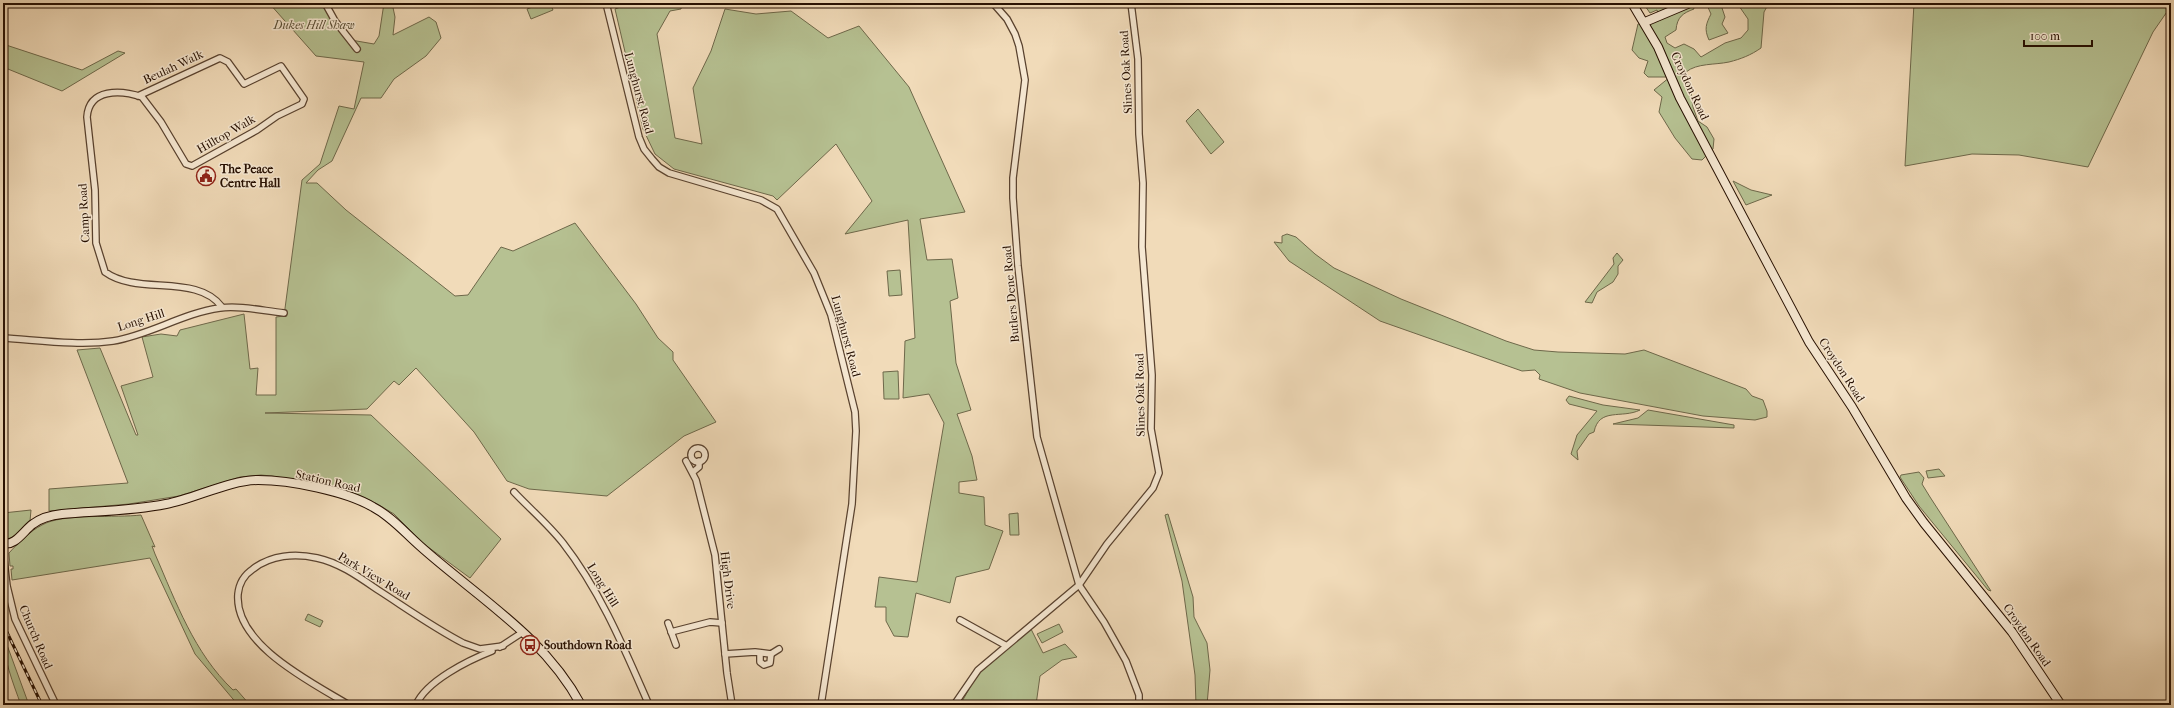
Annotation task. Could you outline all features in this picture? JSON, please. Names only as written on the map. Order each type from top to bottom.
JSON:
[{"type":"main road","name":"Croydon Road","points":[[1632,3],[1645,22],[1658,47],[1680,98],[1809,342],[1852,406],[1906,498],[1924,523],[2012,632],[2061,705]]},
{"type":"main road","points":[[1645,22],[1690,3]]},
{"type":"main road","name":"Station Road","points":[[3,547],[12,543],[32,525],[50,516],[165,505],[242,482],[264,480],[318,488],[358,499],[375,508],[405,530],[419,546],[488,601],[552,660],[581,705]]},
{"type":"street","points":[[325,3],[335,21],[357,49]]},
{"type":"street","name":"Lunghurst Road","points":[[606,3],[628,98],[644,149],[659,167],[669,173],[761,200],[777,209],[814,273],[831,315],[855,412],[856,431],[852,504],[821,705]]},
{"type":"street","name":"Butlers Dene Road","points":[[993,3],[1007,19],[1015,34],[1026,80],[1013,178],[1013,198],[1034,415],[1042,458],[1079,585],[1106,625],[1126,660],[1139,695],[1139,705]]},
{"type":"street","name":"Slines Oak Road","points":[[954,705],[978,670],[1079,585],[1107,544],[1153,488],[1158,474],[1151,429],[1152,375],[1142,247],[1144,183],[1139,134],[1138,59],[1131,3]]},
{"type":"street","name":"Beulah Walk","points":[[138,96],[195,68],[220,58],[228,62],[244,84],[281,66],[303,97]]},
{"type":"street","name":"Camp Road","points":[[138,96],[117,93],[108,94],[94,99],[87,110],[95,190],[96,243],[102,265],[107,274],[123,280],[202,292],[213,297],[222,307]]},
{"type":"street","name":"Hilltop Walk","points":[[138,96],[145,99],[162,122],[186,164],[192,166],[258,130],[277,116],[302,104],[303,97]]},
{"type":"street","name":"Long Hill","points":[[3,338],[70,342],[113,341],[145,332],[184,317],[222,307],[284,313]]},
{"type":"street","name":"High Drive","points":[[686,461],[693,472],[715,555],[725,654],[732,705]]},
{"type":"street","points":[[693,472],[699,467],[699,461]]},
{"type":"street","name":"Long Hill","points":[[514,492],[563,542],[592,585],[612,620],[649,705]]},
{"type":"street","name":"Church Road","points":[[3,547],[7,586],[15,619],[56,705]]},
{"type":"street","name":"Park View Road","points":[[350,705],[288,667],[250,632],[242,617],[238,598],[241,582],[254,568],[266,561],[290,555],[328,561],[349,571],[463,643],[480,649],[503,646]]},
{"type":"street","points":[[960,620],[1005,646]]},
{"type":"street","points":[[671,632],[710,622],[722,623]]},
{"type":"street","points":[[668,623],[676,645]]},
{"type":"street","points":[[416,705],[429,687],[469,662],[503,646],[523,632]]},
{"type":"street","points":[[725,654],[771,654],[779,649]]},
{"type":"street","points":[[760,653],[760,662],[764,665],[770,663],[771,654]]},
{"type":"green space","name":"Dukes Hill Shaw","points":[[269,3],[322,3],[345,39],[374,44],[379,36],[384,3],[392,3],[395,17],[393,35],[429,17],[436,22],[441,38],[426,56],[394,79],[381,98],[361,98],[332,161],[318,170],[306,183],[317,183],[346,210],[455,296],[468,295],[501,247],[513,251],[575,223],[636,304],[658,338],[673,352],[673,360],[716,422],[684,436],[607,496],[529,489],[507,481],[474,432],[416,368],[399,385],[394,381],[367,409],[265,413],[371,415],[501,539],[470,578],[424,544],[394,514],[379,505],[359,495],[318,484],[272,476],[261,475],[240,477],[179,496],[129,504],[49,511],[49,489],[128,483],[77,350],[100,348],[136,435],[138,435],[121,386],[153,377],[142,337],[161,334],[177,336],[180,330],[244,314],[250,369],[258,368],[256,395],[276,395],[276,317],[284,316],[302,180],[320,164],[339,106],[354,109],[364,62],[316,56]]},
{"type":"green space","points":[[543,3],[550,3],[553,10],[531,19],[527,9]]},
{"type":"green space","points":[[631,3],[682,3],[681,9],[670,11],[657,34],[675,138],[702,144],[693,88],[711,51],[725,9],[756,14],[791,11],[828,38],[859,26],[909,87],[965,212],[920,219],[927,260],[952,259],[958,298],[950,301],[956,363],[971,410],[957,414],[972,456],[977,480],[959,482],[959,493],[984,497],[985,525],[1003,531],[989,569],[956,577],[950,603],[916,593],[908,637],[894,636],[886,621],[886,607],[875,607],[879,577],[917,582],[944,423],[929,394],[903,398],[905,341],[915,338],[908,220],[845,234],[872,201],[836,144],[777,200],[773,196],[674,169],[655,154],[643,129],[615,9]]},
{"type":"green space","points":[[1643,3],[1692,3],[1694,9],[1681,16],[1676,30],[1665,37],[1667,43],[1675,48],[1684,44],[1694,49],[1701,57],[1725,43],[1741,38],[1748,30],[1748,19],[1739,6],[1727,4],[1722,8],[1725,17],[1722,24],[1728,33],[1709,40],[1706,33],[1706,27],[1711,14],[1706,3],[1769,3],[1764,12],[1761,48],[1738,60],[1695,67],[1686,72],[1686,80],[1691,92],[1693,107],[1698,121],[1707,127],[1714,139],[1713,149],[1702,160],[1692,159],[1675,138],[1659,112],[1662,97],[1654,90],[1670,77],[1648,77],[1644,73],[1648,61],[1639,58],[1632,50],[1638,24],[1649,22],[1658,14],[1657,10],[1650,13]]},
{"type":"green space","points":[[1914,3],[2171,3],[2171,6],[2153,32],[2088,167],[2019,155],[1972,154],[1905,166]]},
{"type":"green space","points":[[3,44],[82,70],[118,51],[125,53],[62,91],[3,67]]},
{"type":"green space","points":[[1198,109],[1224,142],[1211,154],[1186,121]]},
{"type":"green space","points":[[1733,181],[1751,190],[1772,195],[1746,205]]},
{"type":"green space","points":[[1287,234],[1296,237],[1334,268],[1401,299],[1506,341],[1534,350],[1558,352],[1625,354],[1644,350],[1746,389],[1752,396],[1763,400],[1767,411],[1767,417],[1755,420],[1703,416],[1580,393],[1539,379],[1540,375],[1535,370],[1522,371],[1380,321],[1289,261],[1274,242],[1282,243],[1282,236]]},
{"type":"green space","points":[[1617,253],[1623,260],[1618,266],[1618,274],[1613,282],[1597,292],[1592,303],[1585,302],[1614,264],[1613,258]]},
{"type":"green space","points":[[900,270],[902,295],[889,296],[887,271]]},
{"type":"green space","points":[[898,371],[899,399],[884,399],[883,372]]},
{"type":"green space","points":[[1569,396],[1603,405],[1640,410],[1633,413],[1606,416],[1601,419],[1594,432],[1589,434],[1577,451],[1578,460],[1571,454],[1577,435],[1597,411],[1569,404],[1566,400]]},
{"type":"green space","points":[[1648,410],[1734,425],[1734,428],[1613,424],[1638,418]]},
{"type":"green space","points":[[1939,469],[1945,476],[1928,478],[1926,471]]},
{"type":"green space","points":[[1919,472],[1924,478],[1922,484],[1991,591],[1988,590],[1919,506],[1900,477],[1901,475]]},
{"type":"green space","points":[[31,510],[30,521],[15,536],[9,539],[4,536],[3,513]]},
{"type":"green space","points":[[1018,513],[1019,535],[1010,535],[1009,514]]},
{"type":"green space","points":[[1168,514],[1193,597],[1194,617],[1207,643],[1210,670],[1207,705],[1196,705],[1195,675],[1182,581],[1165,515]]},
{"type":"green space","points":[[141,515],[155,547],[152,546],[155,554],[187,626],[207,660],[219,676],[233,690],[236,689],[250,705],[238,705],[195,654],[150,558],[12,580],[11,569],[13,569],[13,566],[10,566],[9,553],[20,541],[42,525],[51,521],[76,517]]},
{"type":"green space","points":[[308,614],[323,621],[320,627],[305,620]]},
{"type":"green space","points":[[1059,624],[1063,632],[1042,643],[1037,634]]},
{"type":"green space","points":[[1031,629],[1043,653],[1065,644],[1077,657],[1062,660],[1040,676],[1036,705],[960,705],[977,675]]},
{"type":"green space","points":[[3,634],[29,705],[21,705],[18,697],[7,661],[3,643]]},
{"type":"railway","points":[[3,624],[42,705]]},
{"type":"place","name":"The Peace Centre Hall","points":[[206,176]]},
{"type":"place","name":"Southdown Road","points":[[530,645]]}]
